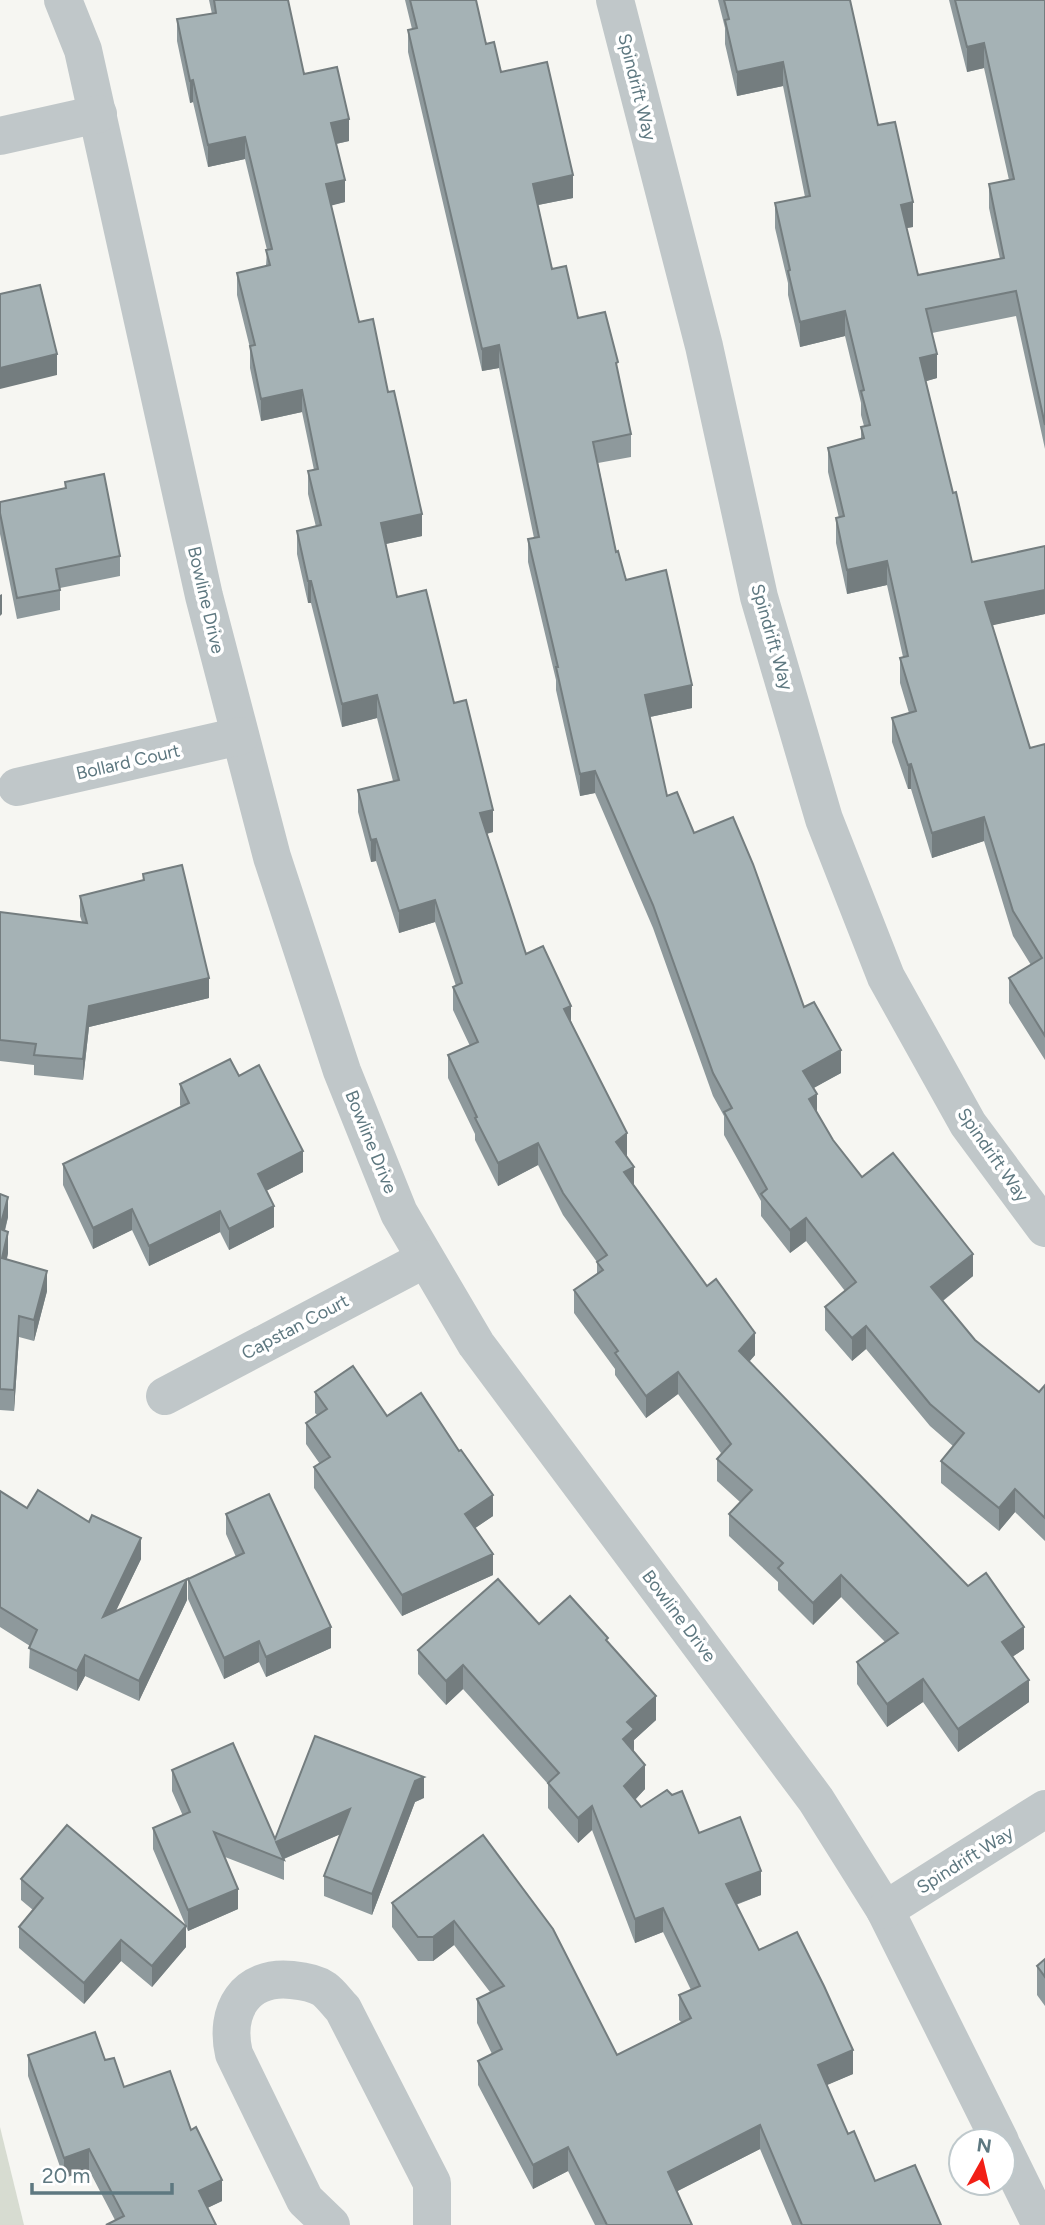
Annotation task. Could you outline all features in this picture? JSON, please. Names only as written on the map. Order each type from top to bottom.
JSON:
[{"type":"street","name":"Bowline Drive","points":[[64,0],[83,50],[204,596],[272,857],[342,1071],[399,1213],[476,1345],[816,1800],[885,1910],[993,2127]]},
{"type":"street","name":"Spindrift Way","points":[[615,0],[704,346],[759,597],[824,819],[886,977],[968,1124],[1045,1228]]},
{"type":"street","points":[[0,136],[97,114]]},
{"type":"street","name":"Bollard Court","points":[[16,787],[240,736]]},
{"type":"street","name":"Capstan Court","points":[[165,1396],[425,1259]]},
{"type":"street","name":"Spindrift Way","points":[[885,1910],[1045,1809]]},
{"type":"street","points":[[331,2225],[305,2200],[234,2054],[230,2038],[232,2016],[242,1997],[260,1983],[282,1979],[305,1981],[323,1988],[343,2009],[432,2183],[432,2225]]},
{"type":"street","points":[[1017,2176],[1041,2225]]},
{"type":"shaded area","points":[[0,2127],[24,2225],[0,2225]]},
{"type":"building","points":[[214,0],[288,0],[304,74],[337,67],[349,119],[331,123],[345,180],[326,184],[359,322],[373,319],[388,392],[394,391],[422,514],[381,523],[397,597],[426,590],[454,703],[466,700],[493,810],[480,813],[526,954],[543,946],[571,1006],[564,1009],[627,1133],[616,1142],[634,1167],[624,1172],[707,1286],[716,1279],[755,1333],[739,1351],[968,1586],[986,1573],[1024,1627],[1002,1642],[1029,1680],[958,1729],[923,1679],[887,1704],[857,1662],[898,1633],[841,1575],[813,1603],[778,1568],[783,1563],[729,1514],[752,1490],[717,1459],[731,1444],[678,1372],[646,1396],[615,1353],[618,1351],[574,1290],[603,1270],[597,1262],[607,1255],[563,1193],[538,1143],[498,1163],[475,1118],[477,1117],[448,1055],[478,1042],[453,987],[462,983],[435,900],[399,911],[376,839],[371,840],[358,790],[399,780],[377,695],[342,704],[311,581],[308,581],[297,531],[321,525],[308,471],[318,469],[302,390],[261,399],[250,346],[255,345],[237,273],[270,265],[266,250],[272,249],[245,137],[208,145],[193,80],[190,81],[177,19],[216,13]]},
{"type":"building","points":[[410,0],[476,0],[486,44],[494,42],[501,72],[547,62],[573,175],[533,184],[552,269],[566,266],[578,318],[605,312],[618,362],[616,363],[631,434],[593,442],[616,552],[618,551],[626,580],[666,570],[692,685],[645,695],[667,796],[677,792],[694,833],[733,817],[753,864],[804,1007],[814,1002],[841,1050],[803,1071],[817,1094],[809,1099],[833,1140],[862,1177],[893,1153],[973,1254],[931,1287],[975,1340],[1039,1392],[1045,1385],[1045,1518],[1015,1489],[999,1508],[941,1461],[964,1433],[930,1404],[866,1326],[852,1338],[825,1307],[856,1282],[806,1218],[790,1230],[761,1194],[767,1189],[724,1112],[732,1108],[713,1073],[653,905],[595,771],[580,774],[528,539],[539,537],[499,345],[482,349],[408,30],[417,28]]},
{"type":"building","points":[[724,0],[850,0],[878,125],[895,122],[913,202],[901,205],[918,275],[1004,258],[989,184],[1014,179],[984,43],[967,47],[955,0],[1045,0],[1045,425],[1016,291],[926,309],[937,354],[920,358],[972,562],[1045,546],[1045,590],[985,602],[1030,748],[1045,744],[1045,1036],[1009,978],[1042,958],[1013,911],[984,817],[932,833],[911,764],[908,765],[892,718],[916,711],[900,658],[908,656],[887,561],[847,570],[836,518],[844,516],[828,448],[864,438],[861,427],[870,425],[861,391],[864,390],[845,311],[800,322],[775,203],[810,196],[783,62],[737,72],[725,20],[729,19]]},
{"type":"building","points":[[40,285],[57,354],[0,368],[0,294]]},
{"type":"building","points":[[104,474],[120,556],[56,569],[60,590],[17,598],[0,502],[66,488],[65,482]]},
{"type":"building","points":[[182,865],[209,978],[89,1006],[83,1059],[34,1055],[36,1044],[0,1040],[0,912],[87,923],[80,896],[144,880],[143,874]]},
{"type":"building","points":[[230,1059],[239,1076],[259,1065],[303,1151],[258,1174],[274,1206],[229,1229],[220,1211],[149,1246],[132,1209],[93,1228],[63,1164],[189,1103],[180,1084]]},
{"type":"building","points":[[0,1194],[8,1197],[0,1227]]},
{"type":"building","points":[[0,1229],[8,1232],[2,1258],[47,1271],[34,1320],[19,1316],[14,1390],[0,1389]]},
{"type":"building","points":[[353,1366],[387,1416],[421,1393],[459,1451],[461,1450],[493,1495],[465,1514],[493,1554],[402,1595],[314,1467],[330,1457],[306,1423],[327,1409],[315,1392]]},
{"type":"building","points":[[38,1490],[89,1522],[92,1515],[141,1538],[103,1617],[187,1579],[139,1681],[85,1655],[77,1671],[29,1648],[37,1630],[0,1607],[0,1491],[27,1508]]},
{"type":"building","points":[[269,1494],[331,1627],[266,1657],[259,1641],[224,1658],[188,1579],[244,1553],[226,1514]]},
{"type":"building","points":[[498,1579],[539,1624],[570,1596],[656,1696],[627,1722],[634,1729],[623,1739],[645,1765],[624,1786],[641,1807],[667,1790],[672,1795],[682,1791],[699,1833],[740,1817],[761,1871],[726,1884],[759,1950],[797,1932],[824,1986],[853,2050],[818,2065],[848,2134],[854,2131],[875,2181],[915,2165],[941,2225],[802,2225],[760,2125],[668,2172],[692,2225],[607,2225],[568,2147],[533,2165],[478,2061],[502,2049],[477,1999],[504,1986],[454,1921],[433,1937],[418,1937],[392,1903],[483,1835],[553,1929],[617,2055],[691,2018],[679,1995],[700,1986],[663,1908],[635,1919],[592,1806],[578,1818],[548,1783],[559,1773],[463,1665],[446,1681],[418,1650]]},
{"type":"building","points":[[315,1736],[424,1777],[415,1781],[372,1894],[324,1876],[350,1809],[276,1842],[284,1860],[214,1832],[238,1889],[188,1910],[153,1828],[190,1812],[172,1770],[233,1743],[275,1839]]},
{"type":"building","points":[[67,1825],[186,1926],[152,1966],[121,1940],[84,1983],[19,1927],[43,1898],[21,1879]]},
{"type":"building","points":[[1045,1959],[1045,1977],[1037,1966]]},
{"type":"building","points":[[95,2032],[105,2060],[114,2058],[124,2087],[170,2071],[191,2130],[196,2127],[222,2180],[199,2191],[216,2225],[106,2225],[124,2216],[89,2149],[64,2158],[28,2055]]}]
